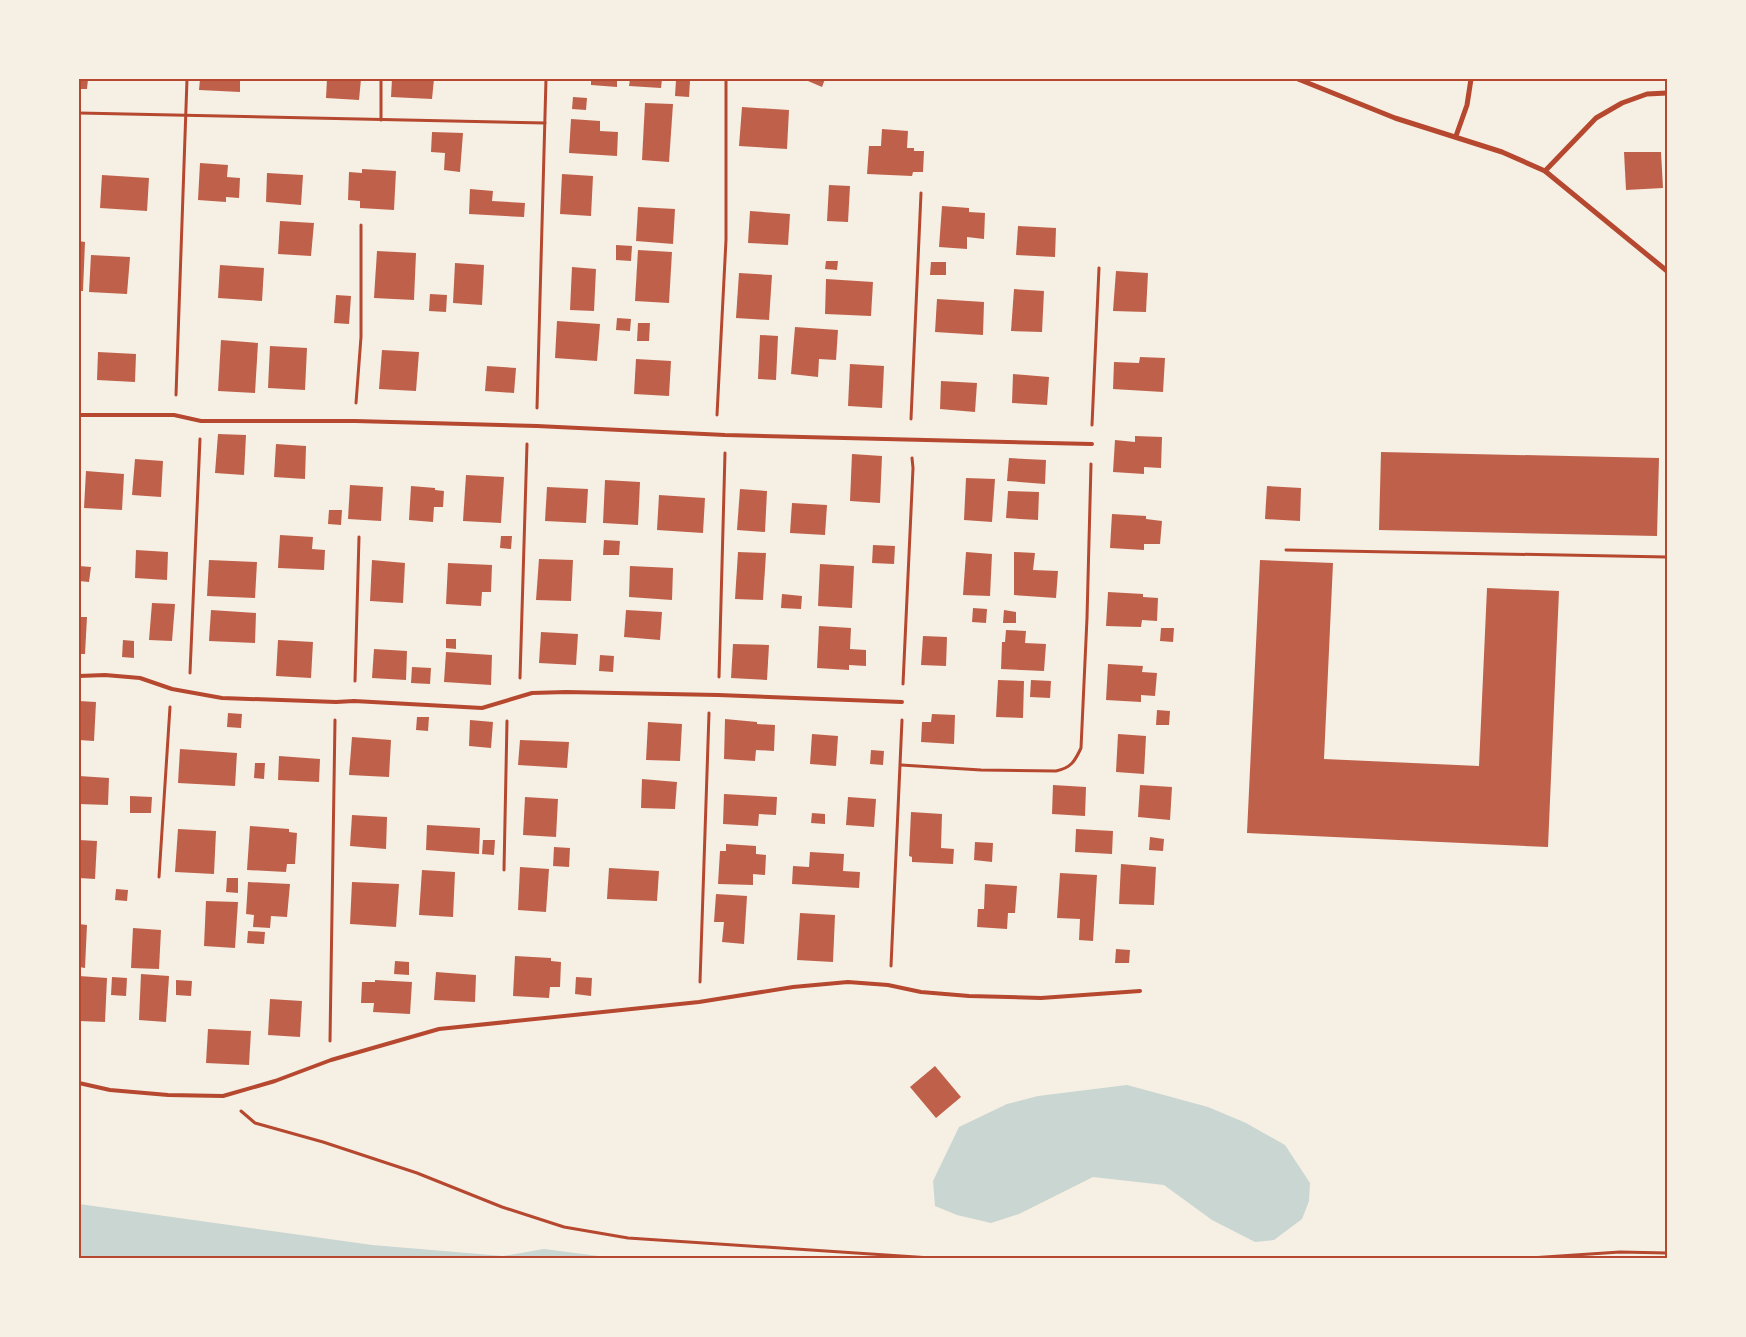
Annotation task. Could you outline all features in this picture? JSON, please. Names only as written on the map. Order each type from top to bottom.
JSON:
[{"type":"street","points":[[1298,79],[1311,81],[1395,118],[1502,152],[1545,171],[1667,271]]},
{"type":"street","points":[[1456,136],[1467,104],[1471,79]]},
{"type":"street","points":[[1545,171],[1596,118],[1622,103],[1647,94],[1667,93]]},
{"type":"lane","points":[[79,415],[174,415],[201,421],[355,421],[537,426],[725,435],[1092,444]]},
{"type":"lane","points":[[79,676],[105,675],[140,678],[172,689],[222,698],[354,701],[482,708],[532,693],[718,695],[902,702]]},
{"type":"lane","points":[[79,1083],[168,1095],[222,1096],[268,1084],[331,1060],[439,1029],[699,1002],[793,987],[848,982],[888,985],[921,992],[1041,998],[1140,991]]},
{"type":"path","points":[[174,415],[185,173],[187,79]]},
{"type":"path","points":[[380,120],[381,79]]},
{"type":"path","points":[[537,426],[546,79]]},
{"type":"path","points":[[716,434],[726,240],[726,79]]},
{"type":"path","points":[[79,113],[185,114],[544,124]]},
{"type":"path","points":[[888,985],[891,968],[913,468],[910,440],[921,193]]},
{"type":"path","points":[[355,421],[361,337],[361,225]]},
{"type":"path","points":[[900,765],[981,770],[1056,771],[1066,768],[1075,761],[1081,748],[1099,268]]},
{"type":"path","points":[[187,691],[191,668],[201,421]]},
{"type":"path","points":[[517,697],[521,664],[528,426]]},
{"type":"path","points":[[718,695],[725,435]]},
{"type":"path","points":[[354,701],[359,537]]},
{"type":"path","points":[[1286,550],[1667,557]]},
{"type":"path","points":[[159,877],[172,689]]},
{"type":"path","points":[[699,1002],[710,695]]},
{"type":"path","points":[[504,870],[508,727],[505,700]]},
{"type":"path","points":[[331,1060],[336,702]]},
{"type":"path","points":[[222,1096],[255,1123],[323,1142],[389,1164],[502,1207],[564,1227],[628,1238],[931,1258]]},
{"type":"path","points":[[1530,1258],[1620,1252],[1667,1253]]},
{"type":"shaded area","points":[[1127,1085],[1208,1107],[1246,1123],[1285,1145],[1310,1183],[1309,1201],[1302,1219],[1274,1240],[1255,1242],[1212,1220],[1164,1185],[1093,1177],[1019,1214],[991,1223],[957,1215],[935,1206],[933,1181],[959,1127],[1007,1104],[1038,1096]]},
{"type":"shaded area","points":[[79,1204],[372,1245],[503,1256],[544,1249],[614,1258],[79,1258]]},
{"type":"building","points":[[79,79],[88,79],[87,89],[79,89]]},
{"type":"building","points":[[200,79],[240,79],[240,92],[199,90]]},
{"type":"building","points":[[327,79],[361,79],[359,100],[326,98]]},
{"type":"building","points":[[392,79],[434,79],[432,99],[391,97]]},
{"type":"building","points":[[591,79],[617,79],[617,87],[591,85]]},
{"type":"building","points":[[630,79],[662,79],[661,88],[629,86]]},
{"type":"building","points":[[809,79],[825,79],[822,87],[808,81]]},
{"type":"building","points":[[676,80],[690,81],[689,97],[675,96]]},
{"type":"building","points":[[573,97],[587,98],[586,110],[572,109]]},
{"type":"building","points":[[645,103],[673,104],[669,162],[642,160]]},
{"type":"building","points":[[742,107],[789,110],[787,149],[739,146]]},
{"type":"building","points":[[571,119],[600,121],[600,131],[618,132],[617,156],[569,153]]},
{"type":"building","points":[[882,129],[908,131],[907,148],[914,148],[914,151],[924,151],[923,172],[913,172],[912,176],[867,174],[869,146],[881,146]]},
{"type":"building","points":[[432,132],[463,133],[460,172],[444,170],[445,153],[431,152]]},
{"type":"building","points":[[1624,152],[1661,152],[1663,188],[1626,190]]},
{"type":"building","points":[[200,163],[228,165],[227,177],[240,178],[239,198],[226,197],[226,202],[198,200]]},
{"type":"building","points":[[362,169],[396,171],[394,210],[360,208],[360,201],[348,200],[349,172],[362,173]]},
{"type":"building","points":[[267,173],[303,175],[301,205],[266,202]]},
{"type":"building","points":[[562,174],[593,176],[591,216],[560,214]]},
{"type":"building","points":[[102,175],[149,178],[147,211],[100,208]]},
{"type":"building","points":[[829,185],[850,186],[848,222],[827,221]]},
{"type":"building","points":[[470,189],[493,191],[492,201],[525,203],[524,217],[469,214]]},
{"type":"building","points":[[942,206],[969,208],[969,212],[985,213],[984,239],[967,237],[967,249],[939,247]]},
{"type":"building","points":[[638,207],[675,209],[673,244],[636,241]]},
{"type":"building","points":[[750,211],[790,214],[788,245],[748,243]]},
{"type":"building","points":[[280,221],[314,223],[311,256],[278,254]]},
{"type":"building","points":[[1018,226],[1056,228],[1055,257],[1016,255]]},
{"type":"building","points":[[79,241],[85,242],[83,291],[79,291]]},
{"type":"building","points":[[616,245],[632,246],[631,261],[616,260]]},
{"type":"building","points":[[638,250],[672,252],[669,303],[635,301]]},
{"type":"building","points":[[377,251],[416,253],[414,300],[374,298]]},
{"type":"building","points":[[91,255],[130,257],[127,294],[89,292]]},
{"type":"building","points":[[826,261],[838,261],[837,270],[825,269]]},
{"type":"building","points":[[931,262],[946,262],[946,275],[930,275]]},
{"type":"building","points":[[455,263],[484,265],[482,305],[453,303]]},
{"type":"building","points":[[220,265],[264,268],[262,301],[218,298]]},
{"type":"building","points":[[572,267],[596,269],[594,311],[570,310]]},
{"type":"building","points":[[1116,271],[1148,273],[1146,312],[1113,311]]},
{"type":"building","points":[[739,273],[772,275],[769,320],[736,318]]},
{"type":"building","points":[[826,279],[873,282],[871,316],[825,314]]},
{"type":"building","points":[[1014,289],[1044,291],[1042,332],[1011,331]]},
{"type":"building","points":[[430,294],[447,295],[446,312],[429,311]]},
{"type":"building","points":[[336,295],[351,296],[349,324],[334,323]]},
{"type":"building","points":[[937,299],[984,302],[983,335],[935,332]]},
{"type":"building","points":[[617,318],[631,319],[630,331],[616,330]]},
{"type":"building","points":[[557,321],[600,324],[597,361],[555,358]]},
{"type":"building","points":[[638,323],[650,323],[649,341],[637,341]]},
{"type":"building","points":[[795,327],[838,330],[836,360],[819,359],[818,377],[791,374]]},
{"type":"building","points":[[760,335],[778,336],[776,380],[758,379]]},
{"type":"building","points":[[221,340],[258,343],[255,393],[218,391]]},
{"type":"building","points":[[270,346],[307,348],[305,390],[268,388]]},
{"type":"building","points":[[382,350],[419,352],[416,391],[379,389]]},
{"type":"building","points":[[98,352],[136,354],[135,382],[97,380]]},
{"type":"building","points":[[1140,357],[1165,358],[1163,392],[1113,389],[1114,362],[1139,363]]},
{"type":"building","points":[[636,359],[671,361],[669,396],[634,394]]},
{"type":"building","points":[[850,364],[884,366],[882,408],[848,406]]},
{"type":"building","points":[[487,366],[516,368],[514,393],[485,391]]},
{"type":"building","points":[[1013,374],[1049,377],[1047,405],[1012,403]]},
{"type":"building","points":[[941,381],[977,383],[975,412],[940,409]]},
{"type":"building","points":[[218,434],[246,435],[244,475],[215,473]]},
{"type":"building","points":[[1135,436],[1162,437],[1161,468],[1144,467],[1144,474],[1113,472],[1115,440],[1135,442]]},
{"type":"building","points":[[276,444],[306,446],[305,479],[274,477]]},
{"type":"building","points":[[1381,452],[1659,458],[1657,536],[1379,530]]},
{"type":"building","points":[[852,454],[882,456],[880,503],[850,501]]},
{"type":"building","points":[[1009,458],[1046,460],[1045,484],[1007,481]]},
{"type":"building","points":[[135,459],[163,461],[161,497],[132,495]]},
{"type":"building","points":[[86,471],[124,474],[122,510],[84,508]]},
{"type":"building","points":[[466,475],[504,477],[501,523],[463,521]]},
{"type":"building","points":[[966,478],[995,479],[992,522],[964,520]]},
{"type":"building","points":[[605,480],[640,482],[638,525],[603,523]]},
{"type":"building","points":[[350,485],[383,487],[381,521],[348,519]]},
{"type":"building","points":[[411,486],[435,488],[435,490],[444,491],[443,507],[434,507],[433,522],[409,520]]},
{"type":"building","points":[[1267,486],[1301,488],[1300,521],[1265,519]]},
{"type":"building","points":[[547,487],[588,489],[586,523],[545,521]]},
{"type":"building","points":[[740,489],[767,491],[765,532],[737,530]]},
{"type":"building","points":[[1008,491],[1039,492],[1038,520],[1006,518]]},
{"type":"building","points":[[659,495],[705,498],[703,533],[657,530]]},
{"type":"building","points":[[792,503],[827,505],[825,535],[790,533]]},
{"type":"building","points":[[329,510],[342,510],[341,525],[328,524]]},
{"type":"building","points":[[1112,514],[1146,516],[1146,519],[1162,521],[1160,544],[1144,544],[1144,550],[1110,548]]},
{"type":"building","points":[[280,535],[313,537],[312,549],[325,550],[324,570],[278,568]]},
{"type":"building","points":[[501,536],[512,536],[511,549],[500,548]]},
{"type":"building","points":[[604,540],[620,541],[619,555],[603,555]]},
{"type":"building","points":[[873,545],[895,546],[894,564],[872,563]]},
{"type":"building","points":[[136,550],[168,552],[167,580],[135,578]]},
{"type":"building","points":[[738,552],[766,553],[763,600],[735,599]]},
{"type":"building","points":[[966,552],[992,554],[990,596],[963,595]]},
{"type":"building","points":[[1014,552],[1035,553],[1033,570],[1058,571],[1056,598],[1014,595]]},
{"type":"building","points":[[539,559],[573,560],[571,601],[536,600]]},
{"type":"building","points":[[209,560],[257,562],[255,598],[207,596]]},
{"type":"building","points":[[372,560],[405,563],[403,603],[370,601]]},
{"type":"building","points":[[1260,560],[1333,563],[1324,759],[1479,766],[1487,588],[1559,591],[1548,847],[1247,833]]},
{"type":"building","points":[[448,563],[492,565],[491,592],[482,592],[481,606],[446,604]]},
{"type":"building","points":[[820,564],[854,566],[852,608],[818,606]]},
{"type":"building","points":[[79,566],[91,567],[89,582],[79,581]]},
{"type":"building","points":[[630,566],[673,568],[672,600],[629,597]]},
{"type":"building","points":[[1108,592],[1143,594],[1143,597],[1158,598],[1157,621],[1142,620],[1141,627],[1106,626]]},
{"type":"building","points":[[782,594],[802,596],[801,609],[781,608]]},
{"type":"building","points":[[152,603],[175,604],[172,641],[149,640]]},
{"type":"building","points":[[973,608],[987,609],[986,623],[972,622]]},
{"type":"building","points":[[211,610],[256,613],[255,643],[209,641]]},
{"type":"building","points":[[626,610],[662,612],[660,640],[624,637]]},
{"type":"building","points":[[1004,610],[1016,612],[1016,623],[1003,623]]},
{"type":"building","points":[[79,617],[87,617],[85,654],[79,654]]},
{"type":"building","points":[[819,626],[851,628],[850,649],[866,650],[866,666],[849,665],[849,670],[817,668]]},
{"type":"building","points":[[1161,628],[1174,628],[1173,642],[1160,641]]},
{"type":"building","points":[[1006,630],[1026,631],[1025,643],[1046,644],[1044,671],[1001,669],[1002,642],[1005,642]]},
{"type":"building","points":[[541,632],[578,634],[576,665],[539,663]]},
{"type":"building","points":[[923,636],[947,637],[946,666],[921,665]]},
{"type":"building","points":[[446,639],[456,639],[456,649],[446,648]]},
{"type":"building","points":[[123,640],[134,641],[134,658],[122,657]]},
{"type":"building","points":[[278,640],[313,642],[311,678],[276,676]]},
{"type":"building","points":[[733,644],[769,645],[767,680],[731,678]]},
{"type":"building","points":[[374,649],[407,651],[406,680],[372,678]]},
{"type":"building","points":[[446,652],[492,655],[491,685],[444,682]]},
{"type":"building","points":[[600,655],[614,656],[613,672],[599,671]]},
{"type":"building","points":[[1108,664],[1143,666],[1142,672],[1157,673],[1155,696],[1141,695],[1141,702],[1106,700]]},
{"type":"building","points":[[412,667],[431,668],[430,684],[411,683]]},
{"type":"building","points":[[998,680],[1024,681],[1023,718],[996,717]]},
{"type":"building","points":[[1031,680],[1051,681],[1050,698],[1030,697]]},
{"type":"building","points":[[79,701],[96,702],[94,741],[79,740]]},
{"type":"building","points":[[1157,710],[1170,711],[1169,725],[1156,725]]},
{"type":"building","points":[[228,713],[242,714],[241,728],[227,727]]},
{"type":"building","points":[[932,714],[955,715],[954,744],[921,742],[922,722],[931,722]]},
{"type":"building","points":[[417,717],[429,717],[428,731],[416,730]]},
{"type":"building","points":[[725,719],[775,725],[774,751],[756,750],[755,761],[724,759]]},
{"type":"building","points":[[470,720],[493,722],[491,748],[469,746]]},
{"type":"building","points":[[648,722],[682,724],[680,761],[646,760]]},
{"type":"building","points":[[812,734],[838,736],[836,766],[810,764]]},
{"type":"building","points":[[1118,734],[1146,736],[1144,774],[1116,772]]},
{"type":"building","points":[[352,737],[391,740],[389,777],[349,775]]},
{"type":"building","points":[[520,740],[569,742],[567,768],[518,765]]},
{"type":"building","points":[[180,749],[237,753],[235,786],[178,783]]},
{"type":"building","points":[[871,750],[884,751],[883,765],[870,764]]},
{"type":"building","points":[[279,756],[320,759],[319,782],[278,780]]},
{"type":"building","points":[[255,763],[265,763],[264,779],[254,778]]},
{"type":"building","points":[[79,776],[109,778],[108,805],[79,804]]},
{"type":"building","points":[[642,779],[677,782],[675,809],[641,808]]},
{"type":"building","points":[[1053,785],[1086,787],[1085,816],[1052,814]]},
{"type":"building","points":[[1140,785],[1172,787],[1170,820],[1138,817]]},
{"type":"building","points":[[724,794],[777,797],[776,815],[759,814],[758,826],[723,824]]},
{"type":"building","points":[[130,796],[152,797],[151,813],[130,813]]},
{"type":"building","points":[[525,797],[558,799],[556,837],[523,835]]},
{"type":"building","points":[[848,797],[876,799],[874,827],[846,825]]},
{"type":"building","points":[[911,812],[942,814],[941,848],[954,849],[953,864],[912,862],[912,857],[909,856]]},
{"type":"building","points":[[812,813],[825,814],[825,824],[811,823]]},
{"type":"building","points":[[352,815],[387,817],[386,849],[350,846]]},
{"type":"building","points":[[427,825],[480,828],[479,854],[426,850]]},
{"type":"building","points":[[250,826],[289,829],[289,832],[297,833],[295,864],[287,864],[286,872],[247,870]]},
{"type":"building","points":[[178,829],[216,831],[214,874],[175,872]]},
{"type":"building","points":[[1076,829],[1113,831],[1112,854],[1075,852]]},
{"type":"building","points":[[1150,837],[1164,839],[1163,851],[1149,850]]},
{"type":"building","points":[[79,840],[97,841],[95,879],[79,878]]},
{"type":"building","points":[[483,840],[495,840],[494,855],[482,854]]},
{"type":"building","points":[[975,842],[993,843],[992,862],[974,860]]},
{"type":"building","points":[[726,844],[756,846],[756,854],[766,855],[765,875],[753,874],[753,885],[718,884],[720,851],[726,851]]},
{"type":"building","points":[[554,847],[570,848],[569,867],[553,866]]},
{"type":"building","points":[[810,852],[844,854],[843,871],[860,872],[859,888],[792,884],[793,866],[809,867]]},
{"type":"building","points":[[1121,864],[1156,867],[1154,905],[1119,904]]},
{"type":"building","points":[[520,867],[549,869],[546,912],[518,910]]},
{"type":"building","points":[[609,868],[659,871],[657,901],[607,899]]},
{"type":"building","points":[[422,870],[455,872],[453,917],[419,915]]},
{"type":"building","points":[[1060,873],[1097,875],[1093,941],[1079,940],[1080,919],[1057,918]]},
{"type":"building","points":[[227,878],[238,878],[238,893],[226,892]]},
{"type":"building","points":[[248,882],[290,884],[287,917],[271,916],[270,928],[253,927],[254,915],[246,914]]},
{"type":"building","points":[[352,882],[399,884],[396,927],[350,924]]},
{"type":"building","points":[[985,884],[1017,886],[1015,913],[1008,913],[1007,929],[977,927],[978,909],[984,909]]},
{"type":"building","points":[[116,889],[128,890],[127,901],[115,900]]},
{"type":"building","points":[[716,894],[747,896],[744,944],[722,942],[724,922],[714,922]]},
{"type":"building","points":[[206,901],[238,902],[235,948],[204,946]]},
{"type":"building","points":[[800,913],[835,915],[833,962],[797,960]]},
{"type":"building","points":[[79,924],[87,925],[85,968],[79,967]]},
{"type":"building","points":[[133,928],[161,930],[159,969],[131,968]]},
{"type":"building","points":[[248,931],[265,932],[264,944],[247,943]]},
{"type":"building","points":[[1116,949],[1130,950],[1129,963],[1115,963]]},
{"type":"building","points":[[515,956],[551,958],[551,961],[561,962],[560,987],[550,987],[549,998],[513,996]]},
{"type":"building","points":[[395,961],[409,962],[409,975],[394,974]]},
{"type":"building","points":[[436,972],[476,975],[475,1002],[434,1000]]},
{"type":"building","points":[[141,974],[169,976],[166,1022],[139,1020]]},
{"type":"building","points":[[79,976],[107,978],[105,1022],[79,1021]]},
{"type":"building","points":[[112,977],[127,978],[126,996],[111,995]]},
{"type":"building","points":[[576,977],[592,978],[591,996],[575,994]]},
{"type":"building","points":[[176,980],[192,981],[191,996],[176,995]]},
{"type":"building","points":[[375,980],[412,982],[410,1014],[373,1012],[374,1003],[361,1003],[362,982],[375,982]]},
{"type":"building","points":[[270,999],[302,1001],[300,1037],[268,1035]]},
{"type":"building","points":[[208,1029],[251,1031],[249,1065],[206,1063]]},
{"type":"building","points":[[935,1066],[961,1097],[936,1118],[910,1087]]}]
